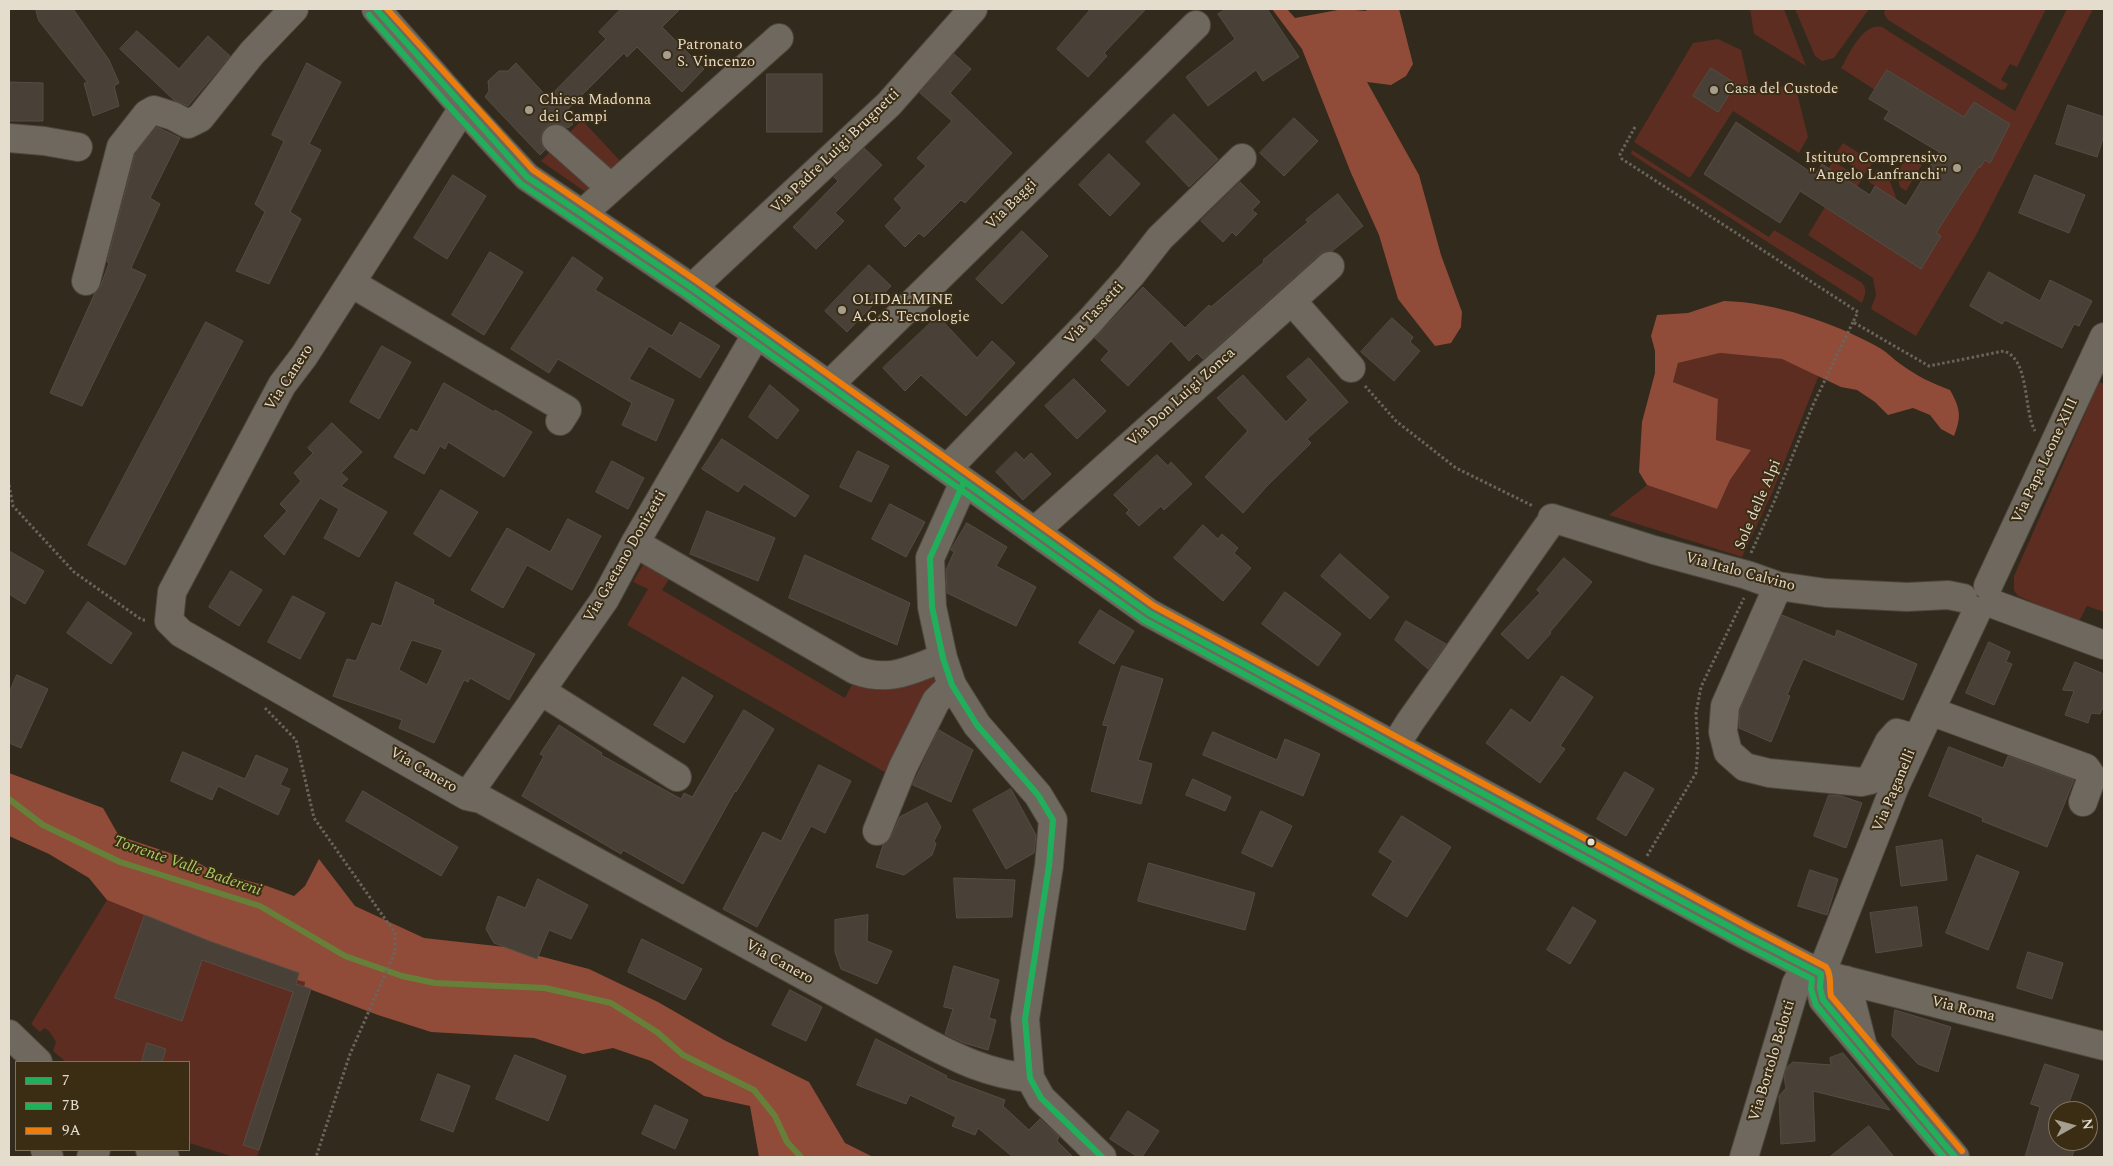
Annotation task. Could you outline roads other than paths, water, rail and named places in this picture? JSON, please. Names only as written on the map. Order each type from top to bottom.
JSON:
[{"type":"street","points":[[86,281],[121,147],[147,114],[154,110],[173,116],[188,124],[200,118],[252,52],[294,9]]},
{"type":"street","name":"Via Roma","points":[[376,9],[463,108],[527,176],[692,288],[1034,530],[1149,614],[1824,973],[2104,1046]]},
{"type":"street","name":"Via Padre Luigi Brugnetti","points":[[692,288],[889,104],[973,9]]},
{"type":"street","name":"Via Baggi","points":[[829,385],[1196,25]]},
{"type":"street","points":[[582,214],[779,38]]},
{"type":"street","name":"Via Canero","points":[[463,108],[304,356],[282,385],[172,592],[169,621],[181,633],[467,796],[481,799],[807,978],[967,1063],[1012,1076],[1030,1078]]},
{"type":"street","points":[[9,138],[44,141],[78,147]]},
{"type":"street","points":[[556,139],[611,188]]},
{"type":"street","name":"Via Tassetti","points":[[1030,1078],[1025,1019],[1047,875],[1053,820],[1038,795],[977,725],[952,685],[932,607],[930,558],[955,475],[1131,275],[1160,238],[1242,158]]},
{"type":"street","name":"Via Don Luigi Zonca","points":[[1034,530],[1330,266]]},
{"type":"street","points":[[351,283],[567,410],[560,420]]},
{"type":"street","points":[[1292,300],[1350,368]]},
{"type":"street","name":"Via Gaetano Donizetti","points":[[467,796],[605,599],[634,543],[756,335]]},
{"type":"street","name":"Via Papa Leone XIII","points":[[1981,600],[2104,337]]},
{"type":"street","name":"Via Italo Calvino","points":[[1395,746],[1550,522],[1747,575],[1778,586],[1826,593],[1907,597],[1948,595],[1981,600]]},
{"type":"street","points":[[634,543],[855,670],[871,676],[889,677],[944,658]]},
{"type":"street","points":[[1778,586],[1725,706],[1723,732],[1728,752],[1746,767],[1769,773],[1861,782],[1870,780],[1889,742],[1897,733],[1917,739]]},
{"type":"street","points":[[1981,600],[2104,645]]},
{"type":"street","name":"Via Paganelli","points":[[1824,973],[1895,786],[1981,600]]},
{"type":"street","points":[[877,831],[903,767],[936,701],[952,685]]},
{"type":"street","points":[[541,691],[677,777]]},
{"type":"street","points":[[1930,711],[2086,768],[2092,777],[2083,802]]},
{"type":"street","points":[[1824,973],[1864,1049],[1955,1157]]},
{"type":"street","name":"Via Bortolo Belotti","points":[[1744,1157],[1796,984],[1824,973]]},
{"type":"street","points":[[15,1046],[37,1061]]},
{"type":"street","points":[[1030,1078],[1041,1098],[1102,1157]]},
{"type":"street","points":[[152,1151],[165,1157]]},
{"type":"waterway","name":"Torrente Valle Badereni","points":[[9,799],[43,825],[120,862],[260,906],[345,956],[402,976],[435,983],[545,988],[611,1003],[657,1032],[683,1055],[754,1090],[775,1116],[787,1142],[801,1157]]},
{"type":"place","name":"Patronato S. Vincenzo","points":[[667,55]]},
{"type":"place","name":"Casa del Custode","points":[[1714,90]]},
{"type":"place","name":"Chiesa Madonna dei Campi","points":[[529,110]]},
{"type":"place","name":"Istituto Comprensivo \"Angelo Lanfranchi\"","points":[[1957,168]]},
{"type":"place","name":"OLIDALMINE A.C.S. Tecnologie","points":[[842,310]]}]
